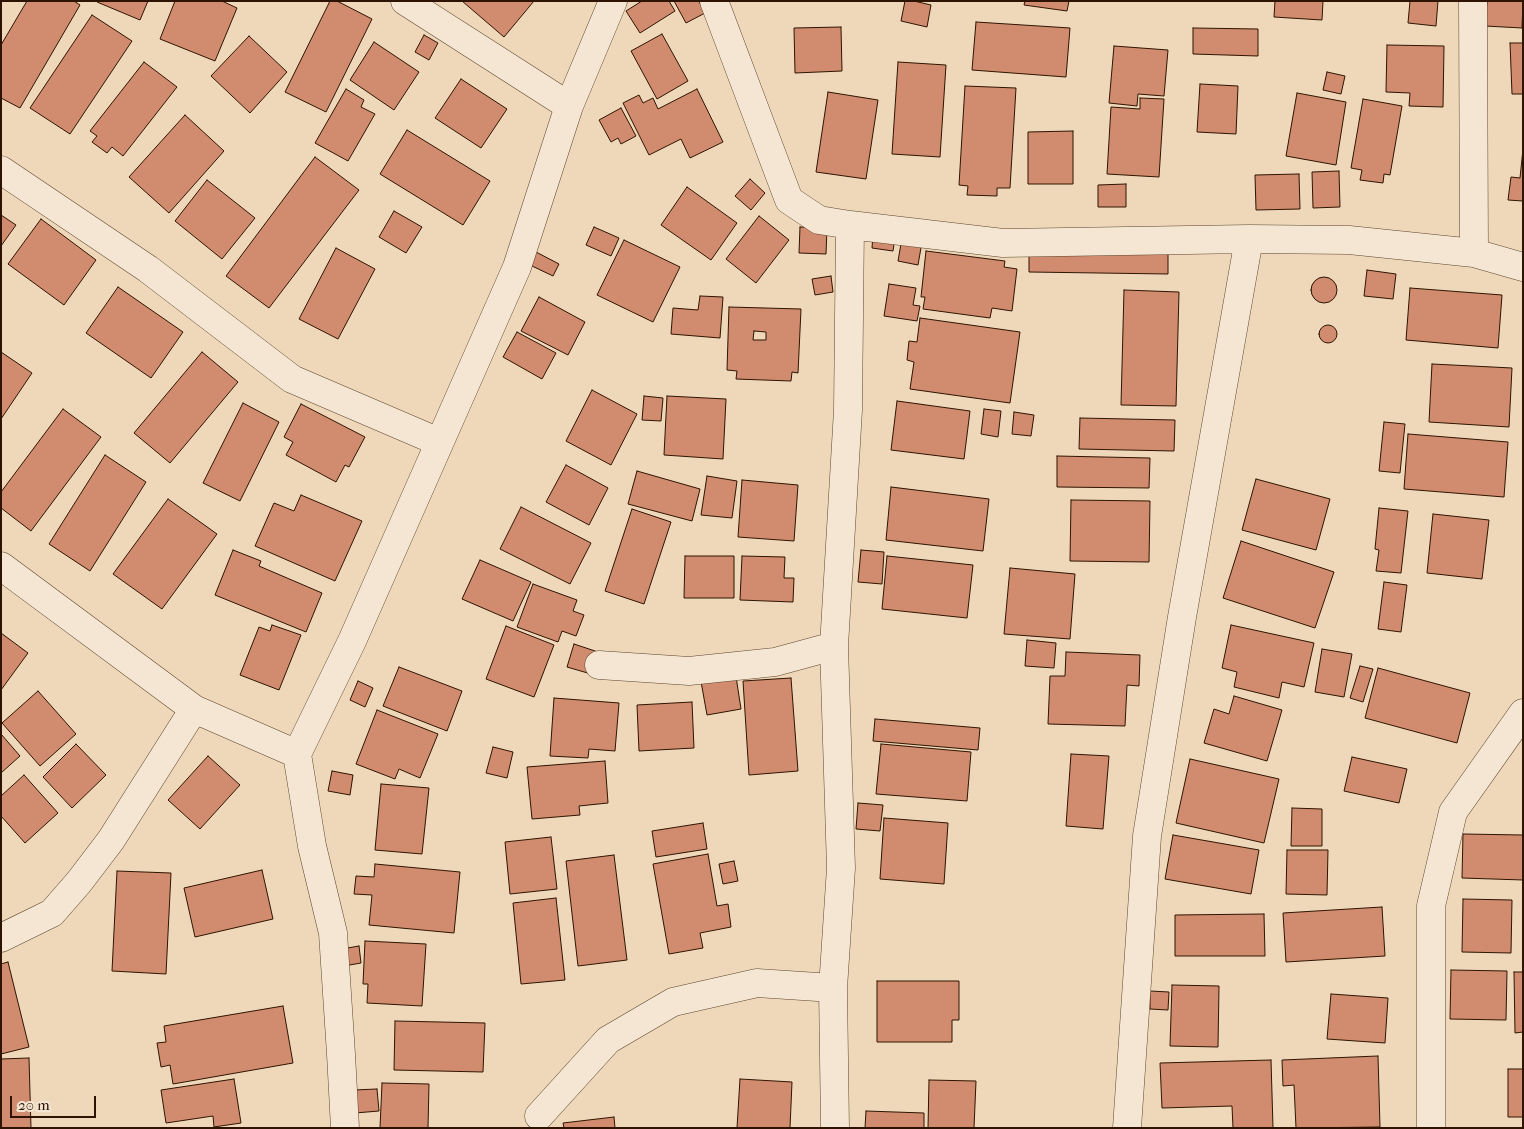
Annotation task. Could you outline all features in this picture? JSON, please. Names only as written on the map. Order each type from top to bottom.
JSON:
[{"type":"street","points":[[405,1],[569,106]]},
{"type":"street","points":[[345,1128],[342,1054],[333,933],[312,846],[297,754],[352,641],[517,267],[569,106],[613,1]]},
{"type":"street","points":[[714,1],[789,200],[819,220],[1003,243],[1248,239],[1349,240],[1474,253],[1523,266]]},
{"type":"street","points":[[1473,1],[1474,253]]},
{"type":"street","points":[[1,170],[148,269],[292,379],[439,442]]},
{"type":"street","points":[[835,1128],[833,988],[841,868],[834,646],[848,410],[850,225]]},
{"type":"street","points":[[1128,1128],[1147,836],[1182,617],[1248,239]]},
{"type":"street","points":[[1,566],[194,708],[297,754]]},
{"type":"street","points":[[600,665],[689,671],[775,662],[834,646]]},
{"type":"street","points":[[1,938],[52,913],[80,882],[111,840],[194,708]]},
{"type":"street","points":[[1431,1128],[1431,906],[1453,812],[1523,713]]},
{"type":"street","points":[[539,1116],[608,1040],[673,1002],[757,983],[833,988]]},
{"type":"building","points":[[27,1],[74,1],[80,5],[20,108],[1,98],[1,45]]},
{"type":"building","points":[[98,1],[148,1],[140,20]]},
{"type":"building","points":[[175,1],[222,1],[237,8],[215,61],[160,39]]},
{"type":"building","points":[[330,1],[337,1],[372,19],[326,112],[285,92]]},
{"type":"building","points":[[462,1],[534,1],[504,37]]},
{"type":"building","points":[[642,1],[669,1],[675,11],[640,33],[626,11]]},
{"type":"building","points":[[674,1],[699,1],[705,13],[686,23]]},
{"type":"building","points":[[905,1],[931,5],[927,27],[901,21]]},
{"type":"building","points":[[1025,1],[1069,1],[1067,11],[1024,5]]},
{"type":"building","points":[[1275,1],[1323,1],[1322,20],[1274,17]]},
{"type":"building","points":[[1410,1],[1438,1],[1436,26],[1408,23]]},
{"type":"building","points":[[1487,1],[1523,1],[1522,28],[1485,26]]},
{"type":"building","points":[[92,15],[132,41],[70,134],[30,108]]},
{"type":"building","points":[[976,22],[1070,28],[1066,77],[972,70]]},
{"type":"building","points":[[841,27],[842,71],[795,73],[794,28]]},
{"type":"building","points":[[1193,28],[1258,29],[1258,56],[1193,54]]},
{"type":"building","points":[[662,34],[688,81],[657,99],[631,51]]},
{"type":"building","points":[[424,35],[438,43],[429,60],[415,52]]},
{"type":"building","points":[[249,36],[287,72],[250,113],[211,76]]},
{"type":"building","points":[[374,42],[419,72],[394,110],[350,80]]},
{"type":"building","points":[[1510,43],[1523,43],[1523,94],[1512,94]]},
{"type":"building","points":[[1387,45],[1444,46],[1443,107],[1409,106],[1410,93],[1386,92]]},
{"type":"building","points":[[1114,46],[1168,50],[1164,96],[1138,94],[1137,106],[1109,103]]},
{"type":"building","points":[[144,62],[177,87],[123,156],[112,147],[107,153],[92,142],[97,136],[90,131]]},
{"type":"building","points":[[898,62],[946,65],[940,157],[892,154]]},
{"type":"building","points":[[1327,72],[1345,76],[1341,94],[1323,90]]},
{"type":"building","points":[[461,79],[507,109],[481,148],[435,118]]},
{"type":"building","points":[[1200,84],[1238,86],[1236,134],[1197,132]]},
{"type":"building","points":[[965,86],[1016,88],[1010,188],[997,188],[997,196],[967,195],[968,186],[959,185]]},
{"type":"building","points":[[346,89],[364,100],[361,107],[375,114],[348,161],[315,143]]},
{"type":"building","points":[[697,89],[723,142],[690,158],[681,139],[649,155],[623,103],[639,95],[643,103],[653,98],[658,109]]},
{"type":"building","points":[[828,92],[878,100],[866,179],[816,172]]},
{"type":"building","points":[[1297,93],[1346,102],[1336,165],[1286,156]]},
{"type":"building","points":[[1140,98],[1164,99],[1159,177],[1107,174],[1111,107],[1140,109]]},
{"type":"building","points":[[1363,99],[1402,106],[1390,175],[1384,174],[1383,183],[1360,180],[1362,170],[1351,168]]},
{"type":"building","points":[[621,108],[636,136],[621,144],[618,138],[611,142],[599,120]]},
{"type":"building","points":[[185,115],[224,151],[169,213],[129,177]]},
{"type":"building","points":[[407,130],[490,181],[463,225],[380,174]]},
{"type":"building","points":[[1073,131],[1073,184],[1028,184],[1028,132]]},
{"type":"building","points":[[1523,149],[1523,201],[1508,200],[1511,177],[1520,178]]},
{"type":"building","points":[[315,157],[359,190],[269,308],[226,276]]},
{"type":"building","points":[[1339,171],[1340,207],[1313,208],[1312,172]]},
{"type":"building","points":[[1299,174],[1300,209],[1256,210],[1255,175]]},
{"type":"building","points":[[750,179],[765,193],[751,210],[735,196]]},
{"type":"building","points":[[207,180],[255,218],[222,259],[175,221]]},
{"type":"building","points":[[1126,184],[1126,207],[1098,207],[1098,185]]},
{"type":"building","points":[[687,187],[737,223],[711,260],[661,225]]},
{"type":"building","points":[[394,211],[422,227],[406,253],[379,237]]},
{"type":"building","points":[[1,215],[16,225],[1,246]]},
{"type":"building","points":[[759,216],[789,240],[756,283],[726,259]]},
{"type":"building","points":[[41,219],[96,260],[64,305],[8,264]]},
{"type":"building","points":[[594,227],[619,238],[611,256],[586,245]]},
{"type":"building","points":[[800,227],[827,228],[826,254],[799,253]]},
{"type":"building","points":[[873,234],[895,238],[893,251],[872,248]]},
{"type":"building","points":[[902,238],[922,242],[918,265],[898,261]]},
{"type":"building","points":[[624,240],[680,267],[653,322],[597,295]]},
{"type":"building","points":[[336,248],[375,269],[338,339],[299,319]]},
{"type":"building","points":[[1029,250],[1168,251],[1168,274],[1029,272]]},
{"type":"building","points":[[926,251],[1005,261],[1004,267],[1017,269],[1012,311],[992,308],[990,318],[923,309],[925,297],[921,297]]},
{"type":"building","points":[[536,252],[559,264],[553,276],[530,265]]},
{"type":"building","points":[[1367,270],[1396,274],[1393,299],[1364,296]]},
{"type":"building","points":[[831,276],[833,292],[815,295],[812,279]]},
{"type":"building","points":[[1324,277],[1333,281],[1337,290],[1333,299],[1324,303],[1315,299],[1311,290],[1315,281]]},
{"type":"building","points":[[889,284],[916,288],[913,305],[920,306],[917,321],[884,316]]},
{"type":"building","points":[[118,287],[183,332],[151,378],[86,333]]},
{"type":"building","points":[[1410,288],[1502,295],[1498,348],[1406,340]]},
{"type":"building","points":[[1124,290],[1179,292],[1176,406],[1121,405]]},
{"type":"building","points":[[700,296],[723,297],[720,338],[671,334],[673,308],[698,310]]},
{"type":"building","points":[[539,297],[585,322],[568,355],[521,331]]},
{"type":"building","points":[[729,307],[801,309],[798,373],[792,372],[791,381],[736,379],[737,371],[727,370]],"holes":[[[754,331],[766,332],[766,340],[753,340]]]},
{"type":"building","points":[[920,318],[1020,332],[1010,403],[910,389],[914,362],[907,360],[909,341],[917,342]]},
{"type":"building","points":[[1324,325],[1332,325],[1337,330],[1335,341],[1324,343],[1319,338],[1319,330]]},
{"type":"building","points":[[517,332],[556,353],[542,379],[503,357]]},
{"type":"building","points":[[1,352],[32,373],[1,419]]},
{"type":"building","points":[[202,352],[238,382],[170,463],[134,433]]},
{"type":"building","points":[[1432,364],[1512,368],[1509,427],[1429,422]]},
{"type":"building","points":[[592,390],[637,414],[611,465],[566,441]]},
{"type":"building","points":[[644,396],[663,398],[661,421],[642,420]]},
{"type":"building","points":[[667,396],[726,399],[723,459],[664,455]]},
{"type":"building","points":[[897,401],[970,411],[964,459],[891,450]]},
{"type":"building","points":[[243,403],[279,422],[240,501],[203,483]]},
{"type":"building","points":[[301,404],[365,437],[349,467],[345,465],[336,482],[286,455],[293,442],[284,437]]},
{"type":"building","points":[[63,409],[101,437],[31,531],[1,508],[1,492]]},
{"type":"building","points":[[984,409],[1001,411],[998,437],[981,434]]},
{"type":"building","points":[[1014,412],[1034,415],[1031,436],[1012,434]]},
{"type":"building","points":[[1080,418],[1175,420],[1174,451],[1079,449]]},
{"type":"building","points":[[1384,422],[1405,424],[1400,473],[1379,471]]},
{"type":"building","points":[[1408,434],[1508,442],[1504,497],[1404,489]]},
{"type":"building","points":[[105,455],[146,482],[90,571],[49,544]]},
{"type":"building","points":[[1057,456],[1150,458],[1149,488],[1057,487]]},
{"type":"building","points":[[566,465],[608,488],[589,525],[546,502]]},
{"type":"building","points":[[637,471],[700,489],[692,521],[628,504]]},
{"type":"building","points":[[707,476],[737,481],[732,518],[701,515]]},
{"type":"building","points":[[1256,479],[1330,499],[1316,550],[1242,530]]},
{"type":"building","points":[[742,480],[798,485],[794,541],[738,537]]},
{"type":"building","points":[[891,487],[989,499],[983,551],[886,540]]},
{"type":"building","points":[[301,495],[362,521],[335,581],[255,546],[274,503],[294,511]]},
{"type":"building","points":[[168,499],[217,534],[162,609],[113,574]]},
{"type":"building","points":[[1071,500],[1150,501],[1149,562],[1070,561]]},
{"type":"building","points":[[521,507],[591,543],[570,584],[500,549]]},
{"type":"building","points":[[1379,508],[1408,511],[1401,573],[1376,571],[1379,550],[1375,549]]},
{"type":"building","points":[[632,509],[671,522],[644,604],[605,591]]},
{"type":"building","points":[[1433,514],[1489,520],[1482,579],[1427,573]]},
{"type":"building","points":[[1241,541],[1334,572],[1315,628],[1223,598]]},
{"type":"building","points":[[233,550],[261,561],[259,566],[322,593],[306,632],[215,595]]},
{"type":"building","points":[[861,550],[884,552],[882,584],[858,582]]},
{"type":"building","points":[[685,556],[734,556],[734,598],[684,598]]},
{"type":"building","points":[[742,556],[785,557],[784,578],[794,578],[793,602],[740,600]]},
{"type":"building","points":[[887,556],[973,565],[967,618],[882,609]]},
{"type":"building","points":[[480,560],[531,582],[513,621],[462,599]]},
{"type":"building","points":[[1010,568],[1075,574],[1070,639],[1004,634]]},
{"type":"building","points":[[1384,582],[1407,585],[1401,632],[1378,629]]},
{"type":"building","points":[[533,584],[577,600],[573,611],[584,615],[576,636],[562,631],[558,642],[517,627]]},
{"type":"building","points":[[272,625],[301,635],[279,690],[240,675],[259,627],[270,631]]},
{"type":"building","points":[[1231,625],[1314,643],[1304,687],[1282,682],[1279,698],[1234,687],[1237,672],[1222,668]]},
{"type":"building","points":[[506,626],[554,645],[534,697],[486,679]]},
{"type":"building","points":[[1,633],[28,653],[1,690]]},
{"type":"building","points":[[1027,640],[1056,643],[1054,668],[1025,666]]},
{"type":"building","points":[[574,644],[598,652],[591,674],[567,667]]},
{"type":"building","points":[[1322,649],[1352,654],[1344,697],[1315,692]]},
{"type":"building","points":[[1066,652],[1140,655],[1139,686],[1127,685],[1125,726],[1048,724],[1050,676],[1065,676]]},
{"type":"building","points":[[1360,666],[1373,669],[1363,702],[1350,698]]},
{"type":"building","points":[[399,667],[462,691],[447,731],[383,706]]},
{"type":"building","points":[[1378,668],[1470,693],[1457,743],[1365,718]]},
{"type":"building","points":[[735,670],[741,709],[707,715],[700,676]]},
{"type":"building","points":[[791,678],[798,771],[749,775],[743,681]]},
{"type":"building","points":[[358,681],[373,688],[365,707],[350,700]]},
{"type":"building","points":[[38,691],[76,734],[40,766],[2,723]]},
{"type":"building","points":[[1234,696],[1282,710],[1267,761],[1204,743],[1214,709],[1229,714]]},
{"type":"building","points":[[554,698],[619,703],[615,751],[589,749],[588,758],[550,756]]},
{"type":"building","points":[[692,702],[694,748],[639,751],[637,705]]},
{"type":"building","points":[[377,710],[438,734],[420,778],[399,769],[395,779],[356,764]]},
{"type":"building","points":[[875,719],[980,728],[978,750],[873,741]]},
{"type":"building","points":[[1,734],[20,756],[1,773]]},
{"type":"building","points":[[76,744],[106,775],[72,808],[43,777]]},
{"type":"building","points":[[881,744],[971,752],[967,801],[876,794]]},
{"type":"building","points":[[493,747],[513,752],[507,778],[486,773]]},
{"type":"building","points":[[1071,754],[1109,756],[1103,829],[1066,826]]},
{"type":"building","points":[[208,756],[240,785],[200,829],[168,800]]},
{"type":"building","points":[[1352,757],[1407,769],[1399,803],[1344,791]]},
{"type":"building","points":[[1190,759],[1279,779],[1264,843],[1176,823]]},
{"type":"building","points":[[605,761],[608,803],[579,806],[580,815],[532,819],[527,767]]},
{"type":"building","points":[[332,771],[353,775],[350,795],[328,791]]},
{"type":"building","points":[[24,775],[58,813],[25,843],[1,816],[1,796]]},
{"type":"building","points":[[381,784],[429,788],[422,854],[375,850]]},
{"type":"building","points":[[858,803],[883,805],[880,831],[856,829]]},
{"type":"building","points":[[1292,808],[1322,809],[1322,846],[1291,846]]},
{"type":"building","points":[[884,818],[948,823],[944,884],[880,879]]},
{"type":"building","points":[[703,823],[707,849],[656,857],[652,831]]},
{"type":"building","points":[[1463,834],[1523,835],[1523,880],[1462,878]]},
{"type":"building","points":[[1173,835],[1259,850],[1251,894],[1165,879]]},
{"type":"building","points":[[551,837],[557,889],[510,894],[505,842]]},
{"type":"building","points":[[1287,850],[1328,850],[1327,895],[1286,894]]},
{"type":"building","points":[[708,854],[717,906],[728,904],[731,927],[700,933],[703,948],[669,954],[653,864]]},
{"type":"building","points":[[614,855],[627,960],[578,966],[566,861]]},
{"type":"building","points":[[734,861],[738,881],[723,884],[719,864]]},
{"type":"building","points":[[375,864],[460,872],[454,933],[369,925],[372,895],[354,894],[356,876],[374,877]]},
{"type":"building","points":[[262,870],[273,919],[195,937],[184,888]]},
{"type":"building","points":[[117,871],[171,873],[166,974],[112,971]]},
{"type":"building","points":[[556,898],[565,980],[521,984],[513,903]]},
{"type":"building","points":[[1463,899],[1512,900],[1511,953],[1462,952]]},
{"type":"building","points":[[1382,907],[1385,956],[1286,962],[1283,913]]},
{"type":"building","points":[[1264,914],[1265,956],[1175,956],[1175,915]]},
{"type":"building","points":[[365,941],[426,944],[422,1006],[367,1003],[368,984],[363,984]]},
{"type":"building","points":[[359,946],[361,963],[344,966],[342,949]]},
{"type":"building","points":[[8,962],[29,1047],[1,1054],[1,964]]},
{"type":"building","points":[[1451,970],[1507,971],[1506,1020],[1450,1019]]},
{"type":"building","points":[[1514,972],[1523,972],[1523,1032],[1515,1033]]},
{"type":"building","points":[[877,981],[959,981],[959,1020],[952,1020],[952,1042],[877,1042]]},
{"type":"building","points":[[1172,985],[1219,986],[1218,1047],[1170,1046]]},
{"type":"building","points":[[1150,991],[1169,992],[1168,1010],[1150,1009]]},
{"type":"building","points":[[1331,994],[1388,998],[1385,1043],[1327,1039]]},
{"type":"building","points":[[283,1006],[293,1063],[173,1084],[170,1065],[161,1067],[157,1043],[166,1042],[164,1026]]},
{"type":"building","points":[[395,1021],[485,1023],[483,1072],[394,1070]]},
{"type":"building","points":[[1378,1056],[1380,1127],[1296,1128],[1294,1085],[1283,1086],[1282,1060]]},
{"type":"building","points":[[29,1058],[31,1128],[1,1128],[1,1059]]},
{"type":"building","points":[[1271,1060],[1273,1128],[1233,1128],[1232,1106],[1162,1108],[1160,1063]]},
{"type":"building","points":[[1508,1069],[1523,1069],[1523,1117],[1508,1117]]},
{"type":"building","points":[[234,1079],[241,1123],[214,1127],[213,1116],[166,1123],[161,1090]]},
{"type":"building","points":[[740,1079],[792,1082],[790,1128],[737,1128]]},
{"type":"building","points":[[929,1080],[976,1081],[974,1128],[928,1128]]},
{"type":"building","points":[[382,1083],[429,1084],[428,1128],[380,1128]]},
{"type":"building","points":[[377,1089],[379,1111],[355,1113],[354,1090]]},
{"type":"building","points":[[866,1111],[924,1113],[924,1128],[865,1128]]},
{"type":"building","points":[[614,1117],[615,1128],[564,1128],[563,1123]]}]
